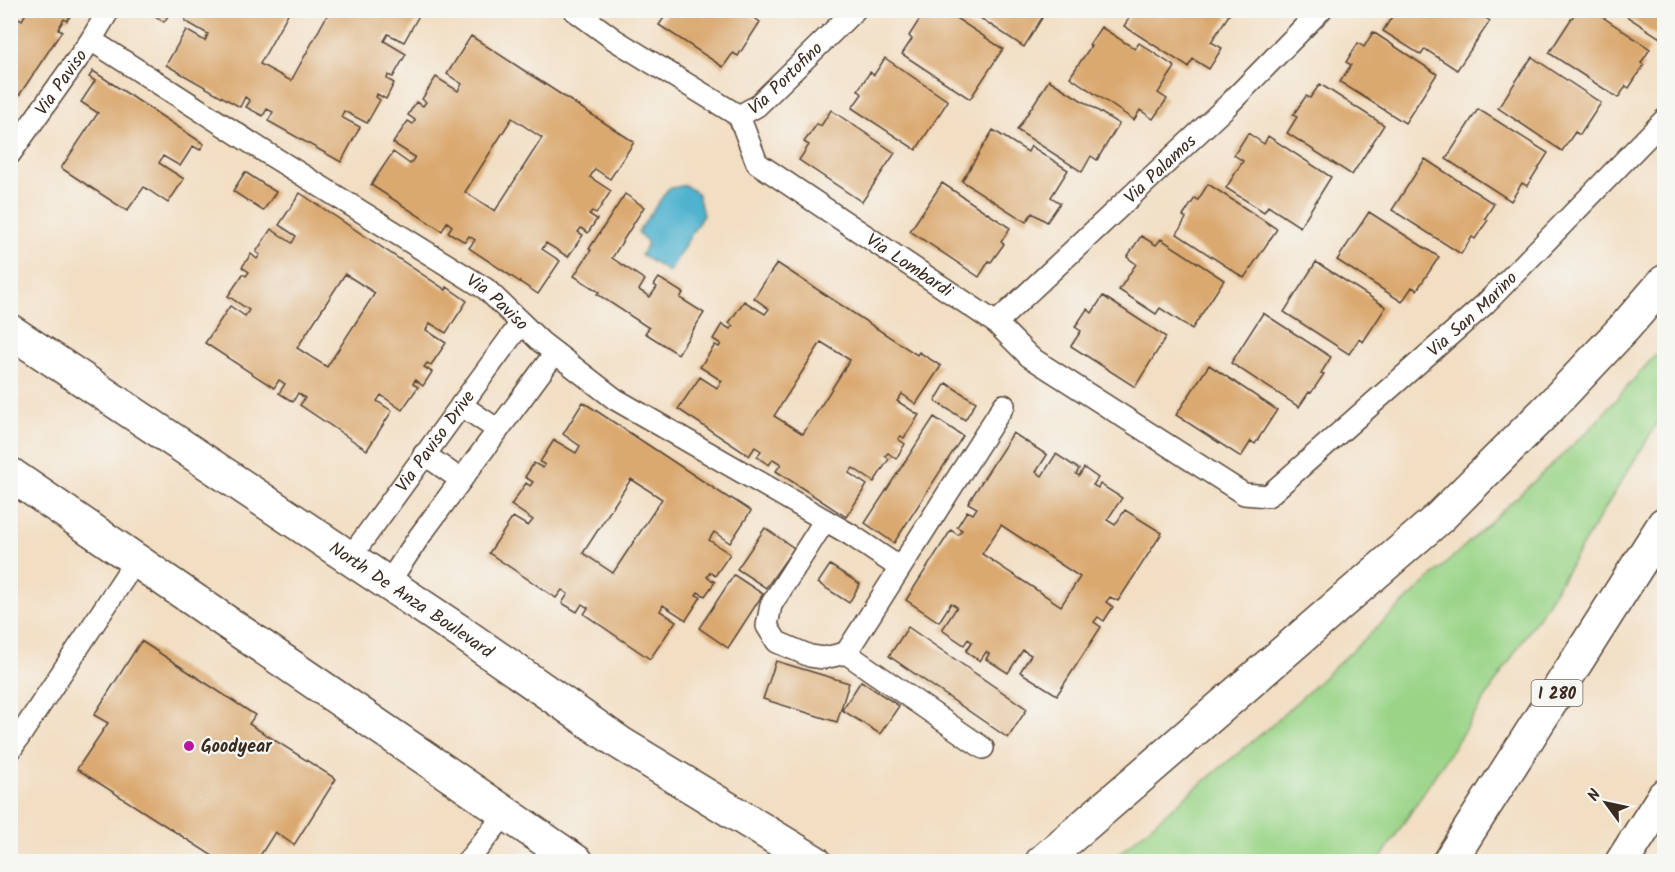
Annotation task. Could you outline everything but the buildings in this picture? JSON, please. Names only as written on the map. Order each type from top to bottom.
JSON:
[{"type":"main road","points":[[1042,861],[1440,517],[1560,396],[1665,282]]},
{"type":"main road","name":"North De Anza Boulevard","points":[[10,331],[459,631],[620,743],[815,861]]},
{"type":"main road","points":[[10,474],[577,861]]},
{"type":"main road","name":"I 280","points":[[1449,861],[1665,524]]},
{"type":"main road","points":[[1622,861],[1665,796]]},
{"type":"lane","name":"Via Paviso","points":[[10,154],[91,40],[109,10]]},
{"type":"lane","points":[[574,10],[615,40],[739,116]]},
{"type":"lane","name":"Via Portofino","points":[[739,116],[757,106],[855,10]]},
{"type":"lane","name":"Via Palamos","points":[[996,323],[1228,105],[1321,10]]},
{"type":"lane","name":"Via Paviso","points":[[91,40],[262,150],[486,289],[555,353],[615,399],[825,520],[900,568]]},
{"type":"lane","name":"Via Lombardi","points":[[739,116],[757,163],[996,323],[1030,357],[1244,494],[1268,496]]},
{"type":"lane","name":"Via San Marino","points":[[1268,496],[1484,305],[1665,120]]},
{"type":"lane","name":"Via Paviso Drive","points":[[349,559],[521,323]]},
{"type":"lane","points":[[387,585],[419,537],[555,353]]},
{"type":"lane","points":[[461,405],[498,430]]},
{"type":"lane","points":[[825,520],[771,605],[767,626],[777,642],[810,656],[824,658],[846,653],[1004,405]]},
{"type":"lane","points":[[424,454],[461,480]]},
{"type":"lane","points":[[10,751],[136,560]]},
{"type":"lane","points":[[846,653],[982,748]]},
{"type":"lane","points":[[467,861],[506,813]]},
{"type":"green space","points":[[1664,345],[1664,412],[1546,605],[1379,861],[1110,861],[1271,726],[1410,597],[1591,428]]},
{"type":"water","points":[[685,185],[698,194],[703,215],[669,272],[641,255],[648,243],[638,232],[668,189]]},
{"type":"place","name":"Goodyear","points":[[189,746]]}]
